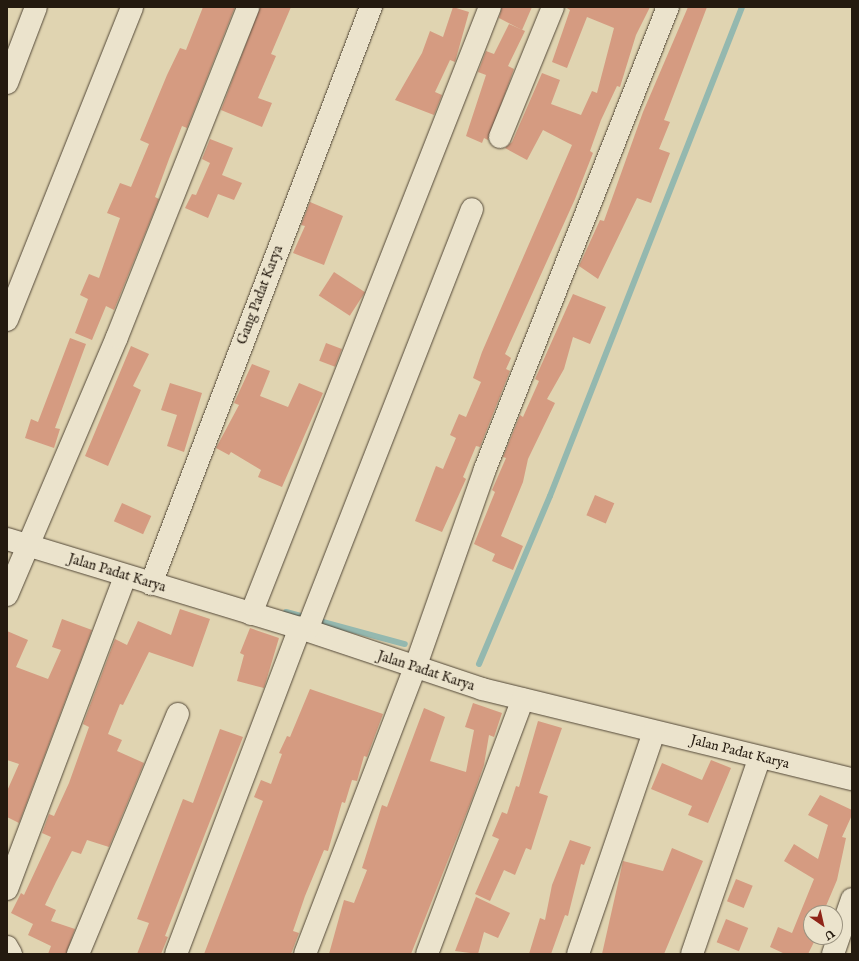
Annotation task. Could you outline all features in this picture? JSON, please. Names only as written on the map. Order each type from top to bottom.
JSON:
[{"type":"street","points":[[7,83],[36,7]]},
{"type":"street","points":[[7,320],[132,7]]},
{"type":"street","points":[[7,595],[30,546],[117,337],[248,7]]},
{"type":"street","name":"Gang Padat Karya","points":[[151,584],[371,7]]},
{"type":"street","points":[[251,614],[490,7]]},
{"type":"street","points":[[500,137],[553,7]]},
{"type":"street","points":[[305,954],[415,668],[485,469],[668,7]]},
{"type":"street","points":[[176,954],[303,629],[472,209]]},
{"type":"street","name":"Jalan Padat Karya","points":[[7,539],[125,577],[303,629],[415,668],[523,699],[654,732],[851,777]]},
{"type":"street","points":[[7,889],[125,577]]},
{"type":"street","points":[[427,954],[523,699]]},
{"type":"street","points":[[78,954],[178,714]]},
{"type":"street","points":[[578,954],[654,732]]},
{"type":"street","points":[[692,954],[760,757]]},
{"type":"street","points":[[834,954],[852,899]]},
{"type":"street","points":[[7,947],[11,954]]},
{"type":"building","points":[[203,7],[235,7],[187,128],[182,126],[155,197],[159,199],[114,310],[106,306],[92,340],[75,333],[88,299],[80,295],[89,274],[99,278],[120,218],[107,213],[120,183],[131,187],[149,144],[140,140],[167,75],[180,48],[186,50]]},
{"type":"building","points":[[260,7],[291,7],[271,54],[276,56],[258,98],[272,103],[262,127],[221,110]]},
{"type":"building","points":[[453,7],[469,12],[455,62],[450,60],[435,92],[442,95],[434,115],[395,100],[422,53],[430,31],[443,37]]},
{"type":"building","points":[[502,7],[532,7],[522,30],[499,18]]},
{"type":"building","points":[[565,7],[650,7],[636,35],[620,87],[617,86],[601,120],[590,151],[593,153],[575,199],[505,354],[511,358],[506,369],[510,371],[480,447],[476,446],[463,477],[466,479],[442,532],[415,521],[436,466],[443,469],[456,438],[450,435],[459,414],[466,417],[481,382],[473,378],[482,352],[572,145],[543,130],[527,160],[505,148],[512,142],[542,73],[560,80],[551,104],[581,115],[592,91],[597,93],[614,28],[587,17],[567,68],[552,62],[570,10]]},
{"type":"building","points":[[688,7],[707,7],[664,120],[670,122],[659,149],[670,153],[651,203],[637,198],[598,279],[579,266],[600,220],[604,221],[643,112]]},
{"type":"building","points":[[509,24],[525,31],[508,66],[514,69],[488,140],[484,138],[482,143],[466,136],[486,75],[478,72],[486,51],[494,54]]},
{"type":"building","points":[[210,139],[233,148],[222,175],[242,183],[234,200],[218,194],[208,218],[185,208],[192,194],[196,195],[210,163],[202,159]]},
{"type":"building","points":[[310,202],[343,216],[324,265],[293,253],[305,226],[301,225]]},
{"type":"building","points":[[334,272],[365,292],[350,316],[319,295]]},
{"type":"building","points":[[573,294],[606,307],[590,344],[573,337],[564,369],[547,399],[555,403],[528,459],[523,482],[501,536],[523,546],[513,570],[492,561],[495,554],[474,544],[495,492],[492,490],[506,458],[503,457],[520,415],[523,417],[539,381],[535,379]]},
{"type":"building","points":[[70,338],[86,344],[55,428],[60,429],[54,448],[25,438],[31,419],[38,422]]},
{"type":"building","points":[[326,343],[342,349],[335,367],[319,361]]},
{"type":"building","points":[[131,346],[149,354],[133,386],[141,390],[108,466],[85,456]]},
{"type":"building","points":[[252,364],[270,371],[260,396],[288,407],[299,383],[323,393],[282,487],[258,477],[261,470],[231,452],[229,455],[216,448],[239,405],[234,403]]},
{"type":"building","points":[[170,383],[202,393],[184,452],[167,446],[177,415],[161,410]]},
{"type":"building","points":[[595,495],[614,503],[606,523],[586,515]]},
{"type":"building","points":[[122,503],[151,516],[143,534],[114,521]]},
{"type":"building","points":[[180,609],[210,619],[193,667],[149,652],[123,705],[120,704],[108,734],[122,740],[117,751],[144,763],[109,847],[87,840],[81,854],[72,851],[56,882],[45,905],[56,910],[51,921],[75,929],[66,954],[48,954],[51,946],[28,935],[33,924],[11,913],[21,893],[24,895],[51,837],[42,833],[49,814],[54,816],[69,783],[89,727],[83,724],[115,639],[127,645],[138,621],[171,635]]},
{"type":"building","points":[[62,619],[92,630],[19,823],[7,817],[7,791],[19,764],[7,760],[7,631],[28,640],[16,667],[48,679],[61,650],[52,647]]},
{"type":"building","points":[[250,628],[279,638],[264,688],[237,681],[244,655],[240,653]]},
{"type":"building","points":[[310,689],[383,714],[367,757],[364,756],[357,781],[352,780],[345,803],[342,802],[328,851],[324,850],[305,896],[293,931],[299,933],[291,954],[204,954],[263,801],[254,797],[261,780],[271,784],[282,754],[279,753],[287,736],[290,737]]},
{"type":"building","points":[[473,703],[502,713],[494,737],[489,735],[484,765],[472,799],[411,954],[329,954],[344,900],[354,903],[367,870],[362,868],[382,805],[387,807],[424,708],[445,717],[430,761],[466,772],[474,730],[465,727]]},
{"type":"building","points":[[538,721],[562,728],[539,793],[548,796],[531,850],[526,848],[515,875],[504,870],[490,901],[475,894],[499,839],[492,836],[502,812],[507,814],[516,786],[519,787]]},
{"type":"building","points":[[220,729],[243,737],[165,936],[168,937],[161,954],[137,954],[149,923],[137,919],[183,799],[193,803]]},
{"type":"building","points":[[711,760],[731,768],[708,823],[688,815],[692,806],[651,789],[662,763],[702,780]]},
{"type":"building","points":[[820,795],[852,810],[852,815],[842,837],[846,838],[837,880],[826,905],[803,905],[814,879],[784,861],[794,844],[818,859],[828,825],[808,815]]},
{"type":"building","points":[[570,840],[591,847],[584,865],[581,864],[568,916],[565,915],[551,954],[529,954],[540,918],[545,920],[552,885]]},
{"type":"building","points":[[672,848],[703,861],[664,954],[602,954],[623,861],[663,871]]},
{"type":"building","points":[[736,879],[753,886],[744,908],[727,901]]},
{"type":"building","points":[[476,897],[510,913],[498,938],[484,932],[478,954],[455,951]]},
{"type":"building","points":[[803,906],[803,945],[812,945],[808,954],[785,954],[770,947],[778,927],[792,933]]},
{"type":"building","points":[[726,919],[748,928],[739,951],[717,942]]},
{"type":"waterway","points":[[479,664],[550,496],[742,7]]},
{"type":"waterway","points":[[286,612],[405,644]]}]
